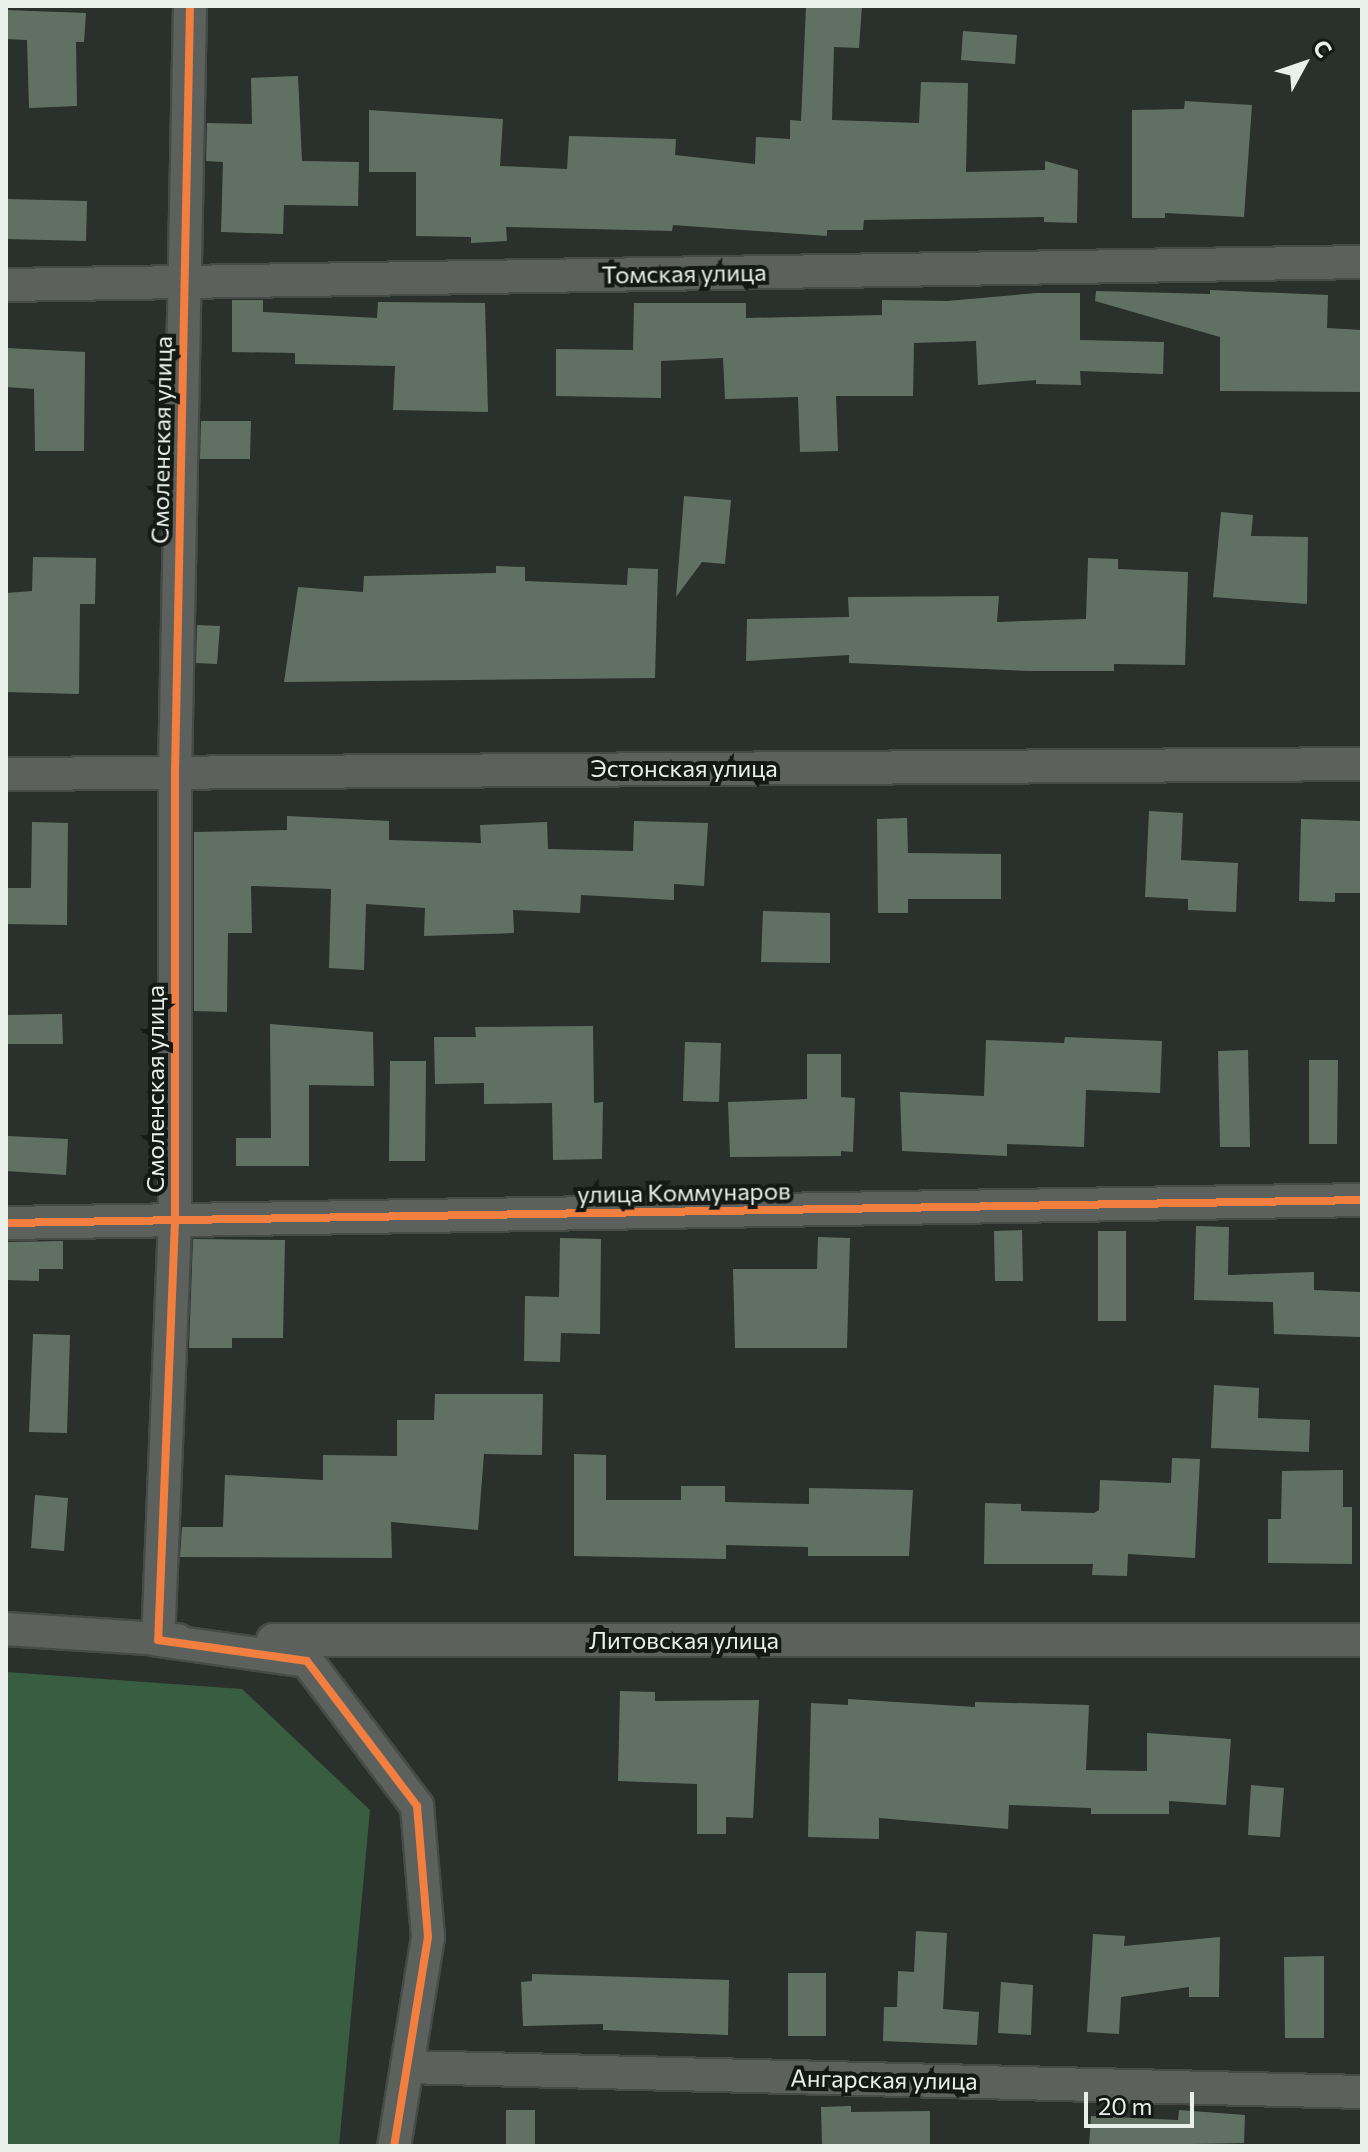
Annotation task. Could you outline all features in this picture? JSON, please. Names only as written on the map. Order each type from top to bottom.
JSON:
[{"type":"street","name":"Смоленская улица","points":[[158,1640],[175,1221],[175,770],[190,6]]},
{"type":"street","name":"Томская улица","points":[[6,285],[1362,262]]},
{"type":"street","name":"Эстонская улица","points":[[6,774],[175,770],[1362,764]]},
{"type":"street","name":"улица Коммунаров","points":[[6,1223],[1362,1200]]},
{"type":"street","name":"Литовская улица","points":[[6,1629],[158,1640],[1362,1640]]},
{"type":"street","points":[[158,1640],[307,1661],[417,1806],[428,1937],[394,2146]]},
{"type":"street","name":"Ангарская улица","points":[[407,2067],[1362,2092]]},
{"type":"green space","points":[[6,1672],[242,1689],[370,1810],[339,2146],[6,2146]]},
{"type":"building","points":[[806,6],[862,6],[859,48],[834,47],[832,120],[919,123],[921,82],[968,83],[966,172],[1045,170],[1045,161],[1078,170],[1077,223],[1044,222],[1044,217],[864,220],[863,230],[827,230],[827,236],[673,225],[672,231],[506,227],[507,241],[471,243],[471,237],[416,236],[416,172],[369,172],[369,110],[503,119],[500,166],[567,169],[569,136],[676,139],[675,155],[755,164],[756,137],[790,139],[790,120],[801,121]]},
{"type":"building","points":[[6,10],[86,13],[84,42],[76,42],[77,106],[29,108],[27,40],[6,39]]},
{"type":"building","points":[[963,31],[1017,35],[1015,64],[961,60]]},
{"type":"building","points":[[298,76],[302,161],[359,162],[358,206],[284,205],[283,234],[221,232],[223,162],[206,161],[207,123],[252,124],[251,78]]},
{"type":"building","points":[[1185,101],[1252,105],[1244,217],[1165,213],[1165,218],[1132,218],[1132,110],[1184,109]]},
{"type":"building","points":[[6,199],[87,201],[86,241],[6,239]]},
{"type":"building","points":[[1210,290],[1328,295],[1327,328],[1362,330],[1362,392],[1220,391],[1220,337],[1095,301],[1096,291],[1210,294]]},
{"type":"building","points":[[1037,293],[1080,293],[1080,340],[1164,342],[1163,374],[1080,371],[1081,385],[1036,384],[1036,380],[978,385],[976,341],[914,343],[913,396],[836,396],[838,451],[800,452],[798,397],[725,399],[723,358],[661,361],[661,398],[556,396],[556,349],[633,350],[634,303],[746,303],[746,318],[882,315],[882,300],[947,301]]},
{"type":"building","points":[[232,300],[263,300],[263,312],[377,318],[378,302],[485,303],[488,412],[393,410],[395,366],[295,364],[295,353],[232,352]]},
{"type":"building","points":[[6,348],[85,352],[84,451],[35,451],[34,389],[6,387]]},
{"type":"building","points":[[201,421],[251,421],[250,459],[200,459]]},
{"type":"building","points":[[684,496],[731,500],[725,564],[702,562],[676,597]]},
{"type":"building","points":[[1221,512],[1253,515],[1251,536],[1308,537],[1307,604],[1213,597]]},
{"type":"building","points":[[33,557],[96,558],[95,604],[80,604],[79,694],[6,692],[6,593],[32,591]]},
{"type":"building","points":[[1088,558],[1118,559],[1118,569],[1188,572],[1185,665],[1114,664],[1114,671],[1030,671],[849,663],[849,655],[746,661],[747,619],[849,617],[848,597],[999,596],[997,622],[1086,619]]},
{"type":"building","points":[[496,566],[525,567],[525,581],[627,585],[628,568],[658,569],[655,678],[284,682],[298,587],[363,592],[364,576],[496,573]]},
{"type":"building","points":[[197,625],[220,626],[217,664],[196,663]]},
{"type":"building","points":[[1149,811],[1183,813],[1181,860],[1238,863],[1236,912],[1188,910],[1188,899],[1145,897]]},
{"type":"building","points":[[287,816],[389,821],[389,840],[481,843],[480,825],[547,822],[548,849],[633,851],[634,821],[708,823],[704,886],[674,884],[674,900],[581,895],[580,913],[513,910],[514,933],[424,936],[425,908],[366,904],[364,970],[329,968],[331,889],[251,886],[252,933],[228,933],[227,1012],[194,1011],[194,832],[287,830]]},
{"type":"building","points":[[907,818],[908,853],[1001,854],[1001,899],[908,899],[908,913],[878,913],[877,819]]},
{"type":"building","points":[[1301,819],[1362,821],[1362,893],[1335,893],[1335,902],[1299,901]]},
{"type":"building","points":[[32,822],[68,823],[67,925],[6,924],[6,888],[31,888]]},
{"type":"building","points":[[763,911],[830,913],[830,963],[761,962]]},
{"type":"building","points":[[62,1014],[63,1044],[6,1044],[6,1015]]},
{"type":"building","points":[[270,1024],[373,1032],[374,1086],[309,1085],[309,1166],[236,1166],[236,1138],[271,1138]]},
{"type":"building","points":[[593,1026],[594,1103],[603,1102],[602,1159],[553,1160],[552,1103],[484,1104],[484,1083],[435,1084],[434,1037],[476,1037],[475,1027]]},
{"type":"building","points":[[1065,1037],[1162,1041],[1160,1093],[1086,1090],[1084,1147],[1007,1144],[1007,1156],[902,1151],[900,1092],[984,1096],[986,1040],[1064,1043]]},
{"type":"building","points":[[685,1042],[721,1043],[719,1102],[683,1101]]},
{"type":"building","points":[[1248,1050],[1250,1147],[1220,1147],[1218,1051]]},
{"type":"building","points":[[807,1054],[841,1054],[841,1097],[855,1098],[853,1152],[841,1151],[841,1156],[730,1157],[728,1102],[807,1099]]},
{"type":"building","points":[[1309,1060],[1338,1060],[1337,1144],[1309,1144]]},
{"type":"building","points":[[390,1061],[426,1061],[425,1161],[389,1161]]},
{"type":"building","points":[[8,1136],[68,1139],[66,1175],[6,1171]]},
{"type":"building","points":[[1196,1226],[1229,1227],[1228,1275],[1314,1272],[1314,1290],[1361,1292],[1360,1337],[1274,1334],[1273,1302],[1194,1300]]},
{"type":"building","points":[[1022,1230],[1023,1281],[995,1281],[994,1231]]},
{"type":"building","points":[[1098,1231],[1126,1231],[1126,1321],[1098,1321]]},
{"type":"building","points":[[818,1237],[850,1238],[847,1348],[735,1348],[733,1269],[817,1269]]},
{"type":"building","points":[[560,1238],[601,1239],[600,1334],[561,1333],[560,1362],[524,1361],[525,1296],[559,1297]]},
{"type":"building","points":[[193,1239],[285,1240],[283,1338],[232,1338],[232,1348],[189,1348]]},
{"type":"building","points":[[63,1241],[63,1269],[39,1269],[39,1281],[6,1280],[6,1242]]},
{"type":"building","points":[[33,1334],[70,1335],[67,1433],[29,1432]]},
{"type":"building","points":[[1214,1385],[1259,1388],[1258,1418],[1310,1420],[1309,1452],[1211,1448]]},
{"type":"building","points":[[435,1394],[543,1394],[542,1455],[484,1454],[478,1530],[391,1522],[392,1558],[180,1557],[182,1527],[223,1527],[225,1475],[323,1480],[323,1455],[397,1456],[397,1420],[434,1420]]},
{"type":"building","points":[[574,1454],[606,1455],[606,1500],[681,1500],[681,1486],[725,1486],[725,1502],[809,1504],[809,1488],[913,1490],[909,1556],[808,1556],[808,1547],[726,1545],[726,1559],[574,1556]]},
{"type":"building","points":[[1172,1458],[1200,1459],[1195,1558],[1128,1554],[1127,1576],[1092,1575],[1093,1564],[984,1564],[985,1503],[1021,1504],[1021,1511],[1094,1513],[1099,1510],[1100,1480],[1171,1483]]},
{"type":"building","points":[[1343,1470],[1343,1507],[1352,1507],[1352,1564],[1268,1563],[1268,1519],[1281,1519],[1282,1471]]},
{"type":"building","points":[[35,1495],[68,1498],[64,1551],[31,1548]]},
{"type":"building","points":[[620,1691],[655,1692],[655,1701],[759,1700],[753,1818],[726,1817],[726,1834],[697,1834],[697,1784],[618,1781]]},
{"type":"building","points":[[848,1699],[975,1707],[975,1702],[1089,1705],[1086,1770],[1147,1771],[1147,1733],[1231,1739],[1226,1805],[1169,1801],[1169,1814],[1091,1814],[1091,1808],[1009,1805],[1008,1829],[879,1818],[879,1839],[808,1837],[811,1703],[848,1705]]},
{"type":"building","points":[[1251,1785],[1284,1788],[1280,1837],[1248,1835]]},
{"type":"building","points":[[916,1931],[947,1933],[943,2009],[979,2012],[977,2045],[883,2041],[884,2007],[897,2007],[898,1971],[914,1972]]},
{"type":"building","points":[[1093,1934],[1125,1936],[1124,1946],[1220,1937],[1219,1997],[1189,1997],[1189,1987],[1121,1997],[1119,2034],[1087,2032]]},
{"type":"building","points":[[1324,1956],[1324,2038],[1285,2038],[1284,1957]]},
{"type":"building","points":[[788,1973],[826,1973],[826,2036],[788,2036]]},
{"type":"building","points":[[532,1974],[729,1980],[728,2035],[603,2030],[603,2024],[523,2026],[521,1982],[532,1981]]},
{"type":"building","points":[[1001,1982],[1033,1985],[1031,2035],[998,2033]]},
{"type":"building","points":[[851,2106],[851,2112],[930,2111],[930,2146],[822,2146],[821,2107]]},
{"type":"building","points":[[506,2110],[535,2110],[535,2146],[506,2146]]},
{"type":"building","points":[[1179,2110],[1245,2115],[1244,2143],[1089,2146],[1091,2116],[1178,2120]]},
{"type":"cycle path","points":[[190,6],[175,770],[175,1221],[158,1640],[307,1661],[417,1806],[428,1937],[394,2146]]},
{"type":"cycle path","points":[[6,1223],[1362,1200]]}]
